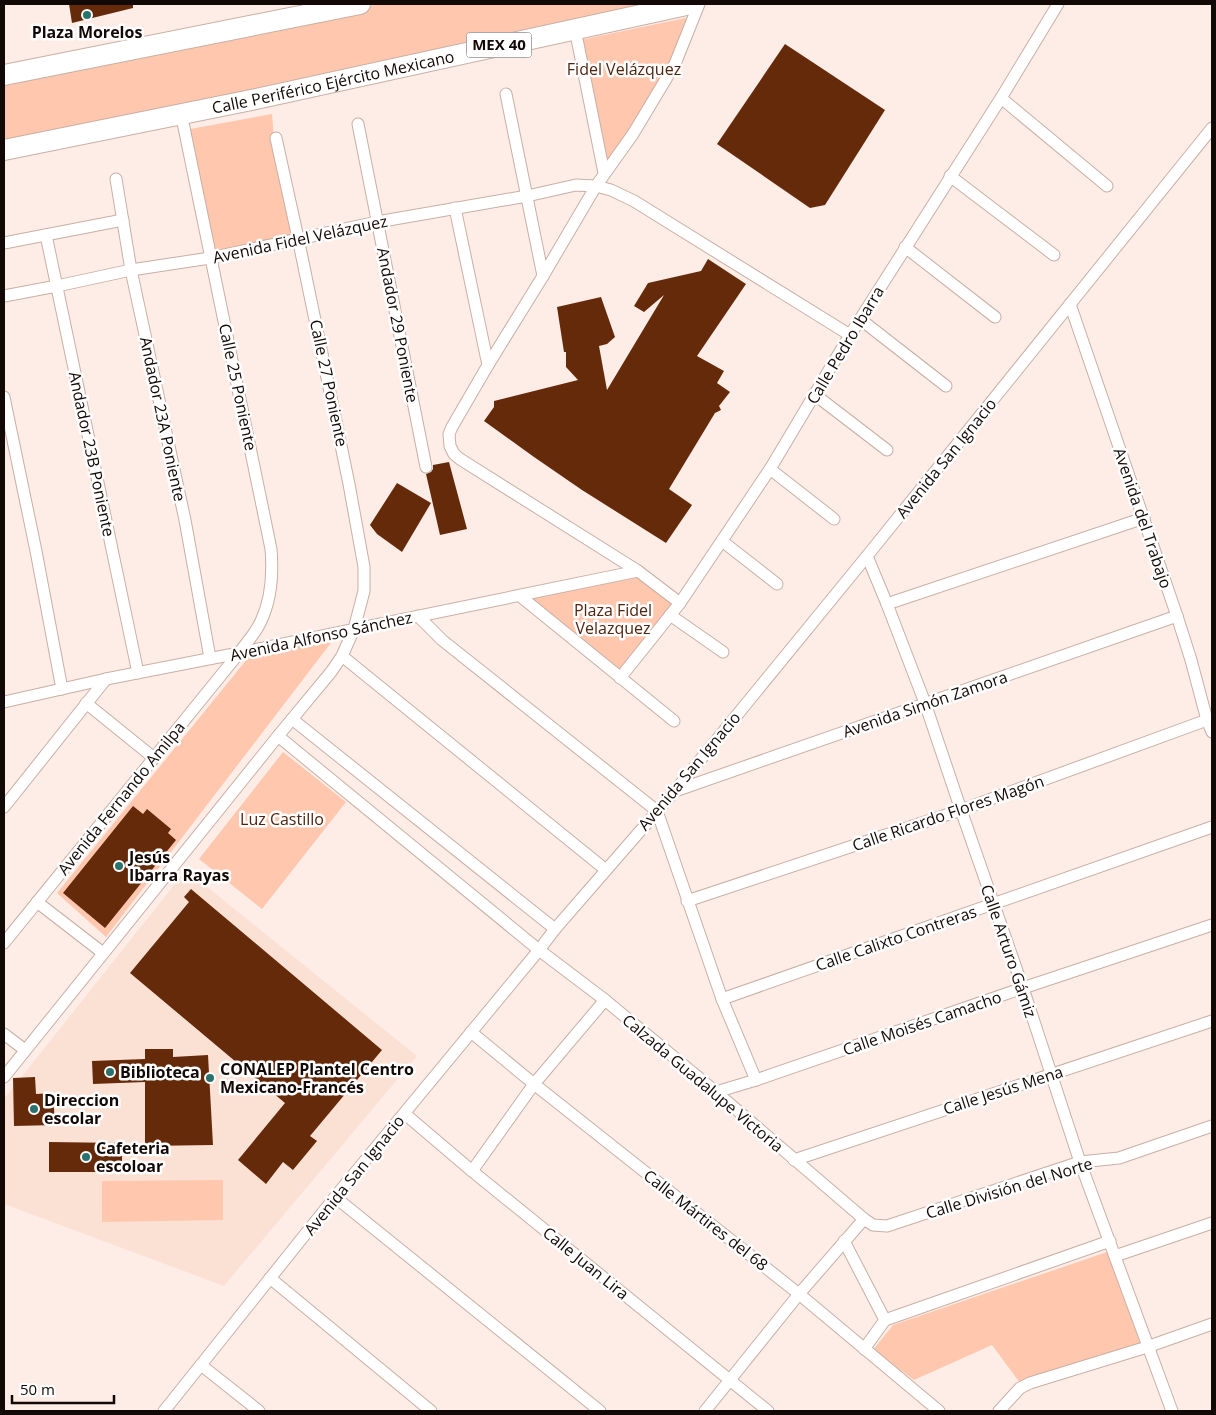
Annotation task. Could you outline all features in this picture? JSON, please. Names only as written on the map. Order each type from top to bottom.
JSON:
[{"type":"highway","points":[[4,75],[360,4]]},
{"type":"highway","name":"Calle Periférico Ejército Mexicano","points":[[4,150],[262,98],[691,4]]},
{"type":"street","points":[[680,603],[638,571],[460,459],[454,454],[450,446],[449,434],[488,365],[596,186],[633,134],[675,64],[700,4]]},
{"type":"street","name":"Calle Pedro Ibarra","points":[[620,678],[680,603],[770,469],[850,335],[1001,98],[1058,4]]},
{"type":"street","points":[[575,29],[604,173]]},
{"type":"street","points":[[506,94],[543,276]]},
{"type":"street","points":[[1001,98],[1107,186]]},
{"type":"street","name":"Calle 25 Poniente","points":[[181,113],[271,548],[273,572],[270,593],[261,622],[239,654]]},
{"type":"street","name":"Andador 29 Poniente","points":[[358,124],[426,467]]},
{"type":"street","name":"Avenida San Ignacio","points":[[164,1411],[335,1197],[555,929],[674,792],[867,556],[1212,128]]},
{"type":"street","name":"Calle 27 Poniente","points":[[4,1077],[331,672],[342,656],[354,629],[364,591],[364,567],[350,484],[276,138]]},
{"type":"street","points":[[950,176],[1054,255]]},
{"type":"street","name":"Andador 23A Poniente","points":[[116,179],[131,270],[185,520],[210,658]]},
{"type":"street","name":"Avenida Fidel Velázquez","points":[[4,296],[131,270],[210,258],[377,222],[527,196],[576,185],[596,186],[611,190],[634,202],[850,335]]},
{"type":"street","points":[[455,208],[488,365]]},
{"type":"street","points":[[4,243],[123,220]]},
{"type":"street","name":"Andador 23B Poniente","points":[[46,235],[138,673]]},
{"type":"street","points":[[905,247],[995,317]]},
{"type":"street","name":"Avenida del Trabajo","points":[[1070,304],[1177,616],[1212,732]]},
{"type":"street","points":[[860,319],[946,386]]},
{"type":"street","points":[[814,394],[887,450]]},
{"type":"street","points":[[4,397],[62,689]]},
{"type":"street","points":[[770,469],[834,518]]},
{"type":"street","points":[[887,604],[1144,518]]},
{"type":"street","points":[[722,541],[777,584]]},
{"type":"street","name":"Calle Arturo Gámiz","points":[[867,556],[925,703],[960,810],[1023,988],[1080,1162],[1172,1411]]},
{"type":"street","name":"Avenida Alfonso Sánchez","points":[[4,702],[106,679],[239,654],[638,571]]},
{"type":"street","points":[[520,596],[674,721]]},
{"type":"street","points":[[670,615],[723,652]]},
{"type":"street","points":[[418,616],[442,640],[657,810],[722,999],[756,1080]]},
{"type":"street","name":"Avenida Simón Zamora","points":[[674,792],[1177,616]]},
{"type":"street","name":"Avenida Fernando Amilpa","points":[[4,943],[239,654]]},
{"type":"street","points":[[342,656],[606,870]]},
{"type":"street","points":[[4,807],[106,679]]},
{"type":"street","points":[[86,703],[154,758]]},
{"type":"street","points":[[292,719],[555,929]]},
{"type":"street","name":"Calle Ricardo Flores Magón","points":[[687,901],[960,810],[1207,720]]},
{"type":"street","name":"Calzada Guadalupe Victoria","points":[[278,736],[539,950],[605,1000],[864,1219]]},
{"type":"street","name":"Calle Calixto Contreras","points":[[722,999],[1212,827]]},
{"type":"street","points":[[37,902],[103,953]]},
{"type":"street","name":"Calle Moisés Camacho","points":[[716,1092],[1212,924]]},
{"type":"street","points":[[472,1171],[534,1084],[605,1000]]},
{"type":"street","name":"Calle Jesús Mena","points":[[794,1160],[1212,1021]]},
{"type":"street","name":"Calle Mártires del 68","points":[[471,1032],[799,1294],[940,1411]]},
{"type":"street","points":[[4,1034],[25,1050]]},
{"type":"street","name":"Calle Juan Lira","points":[[405,1114],[472,1171],[768,1411]]},
{"type":"street","name":"Calle División del Norte","points":[[864,1219],[873,1225],[887,1226],[1080,1162],[1119,1158],[1212,1126]]},
{"type":"street","points":[[335,1197],[600,1411]]},
{"type":"street","points":[[704,1411],[799,1294],[864,1219]]},
{"type":"street","points":[[1115,1256],[1212,1223]]},
{"type":"street","points":[[844,1241],[885,1320]]},
{"type":"street","points":[[864,1349],[885,1320],[1110,1241]]},
{"type":"street","points":[[270,1278],[431,1411]]},
{"type":"street","points":[[999,1411],[1020,1388],[1030,1383],[1147,1347],[1212,1324]]},
{"type":"street","points":[[201,1365],[259,1411]]},
{"type":"shaded area","name":"CONALEP Plantel Centro Mexicano-Francés","points":[[186,870],[417,1056],[224,1286],[4,1204],[4,1099]]},
{"type":"green space","points":[[379,4],[679,4],[4,148],[4,78]]},
{"type":"green space","name":"Fidel Velázquez","points":[[690,17],[671,63],[606,167],[580,40]]},
{"type":"green space","points":[[272,114],[274,139],[296,237],[212,256],[185,130]]},
{"type":"green space","name":"Plaza Fidel Velazquez","points":[[638,571],[680,603],[620,678],[520,596]]},
{"type":"green space","points":[[337,635],[106,937],[57,893],[252,653]]},
{"type":"green space","name":"Luz Castillo","points":[[283,752],[346,802],[262,909],[199,859]]},
{"type":"green space","points":[[223,1180],[223,1220],[102,1222],[102,1181]]},
{"type":"green space","points":[[1107,1252],[1141,1345],[1020,1383],[992,1345],[914,1380],[873,1350],[893,1325]]},
{"type":"building","name":"Plaza Morelos","points":[[69,4],[133,4],[133,8],[72,23]]},
{"type":"building","points":[[785,44],[885,110],[825,205],[810,208],[717,144]]},
{"type":"building","points":[[708,259],[746,284],[697,356],[724,371],[717,383],[730,392],[719,406],[721,410],[715,413],[669,489],[692,505],[666,543],[582,490],[484,421],[494,407],[494,401],[578,380],[566,367],[566,352],[564,352],[557,307],[601,297],[615,337],[607,344],[599,346],[607,390],[664,295],[644,312],[634,306],[648,283],[701,271]]},
{"type":"building","points":[[449,462],[467,529],[440,535],[426,474],[431,472],[433,465]]},
{"type":"building","points":[[397,483],[431,503],[402,552],[377,534],[370,525]]},
{"type":"building","name":"Jesús Ibarra Rayas","points":[[133,806],[143,814],[147,809],[171,829],[168,833],[176,840],[105,928],[63,893]]},
{"type":"building","points":[[191,889],[382,1050],[310,1136],[317,1141],[293,1170],[283,1162],[266,1184],[238,1160],[285,1103],[130,973],[189,902],[184,897]]},
{"type":"building","points":[[145,1049],[173,1049],[173,1057],[208,1055],[213,1145],[145,1146],[145,1082],[93,1084],[92,1061],[145,1059]]},
{"type":"building","name":"Direccion escolar","points":[[35,1077],[36,1094],[53,1093],[55,1125],[14,1126],[13,1078]]},
{"type":"building","name":"Cafeteria escoloar","points":[[49,1142],[122,1143],[122,1172],[49,1172]]},
{"type":"place","name":"Plaza Morelos","points":[[87,15]]},
{"type":"place","name":"Jesús Ibarra Rayas","points":[[119,866]]},
{"type":"place","name":"Biblioteca","points":[[110,1072]]},
{"type":"place","name":"CONALEP Plantel Centro Mexicano-Francés","points":[[210,1078]]},
{"type":"place","name":"Direccion escolar","points":[[34,1109]]},
{"type":"place","name":"Cafeteria escoloar","points":[[86,1157]]}]
